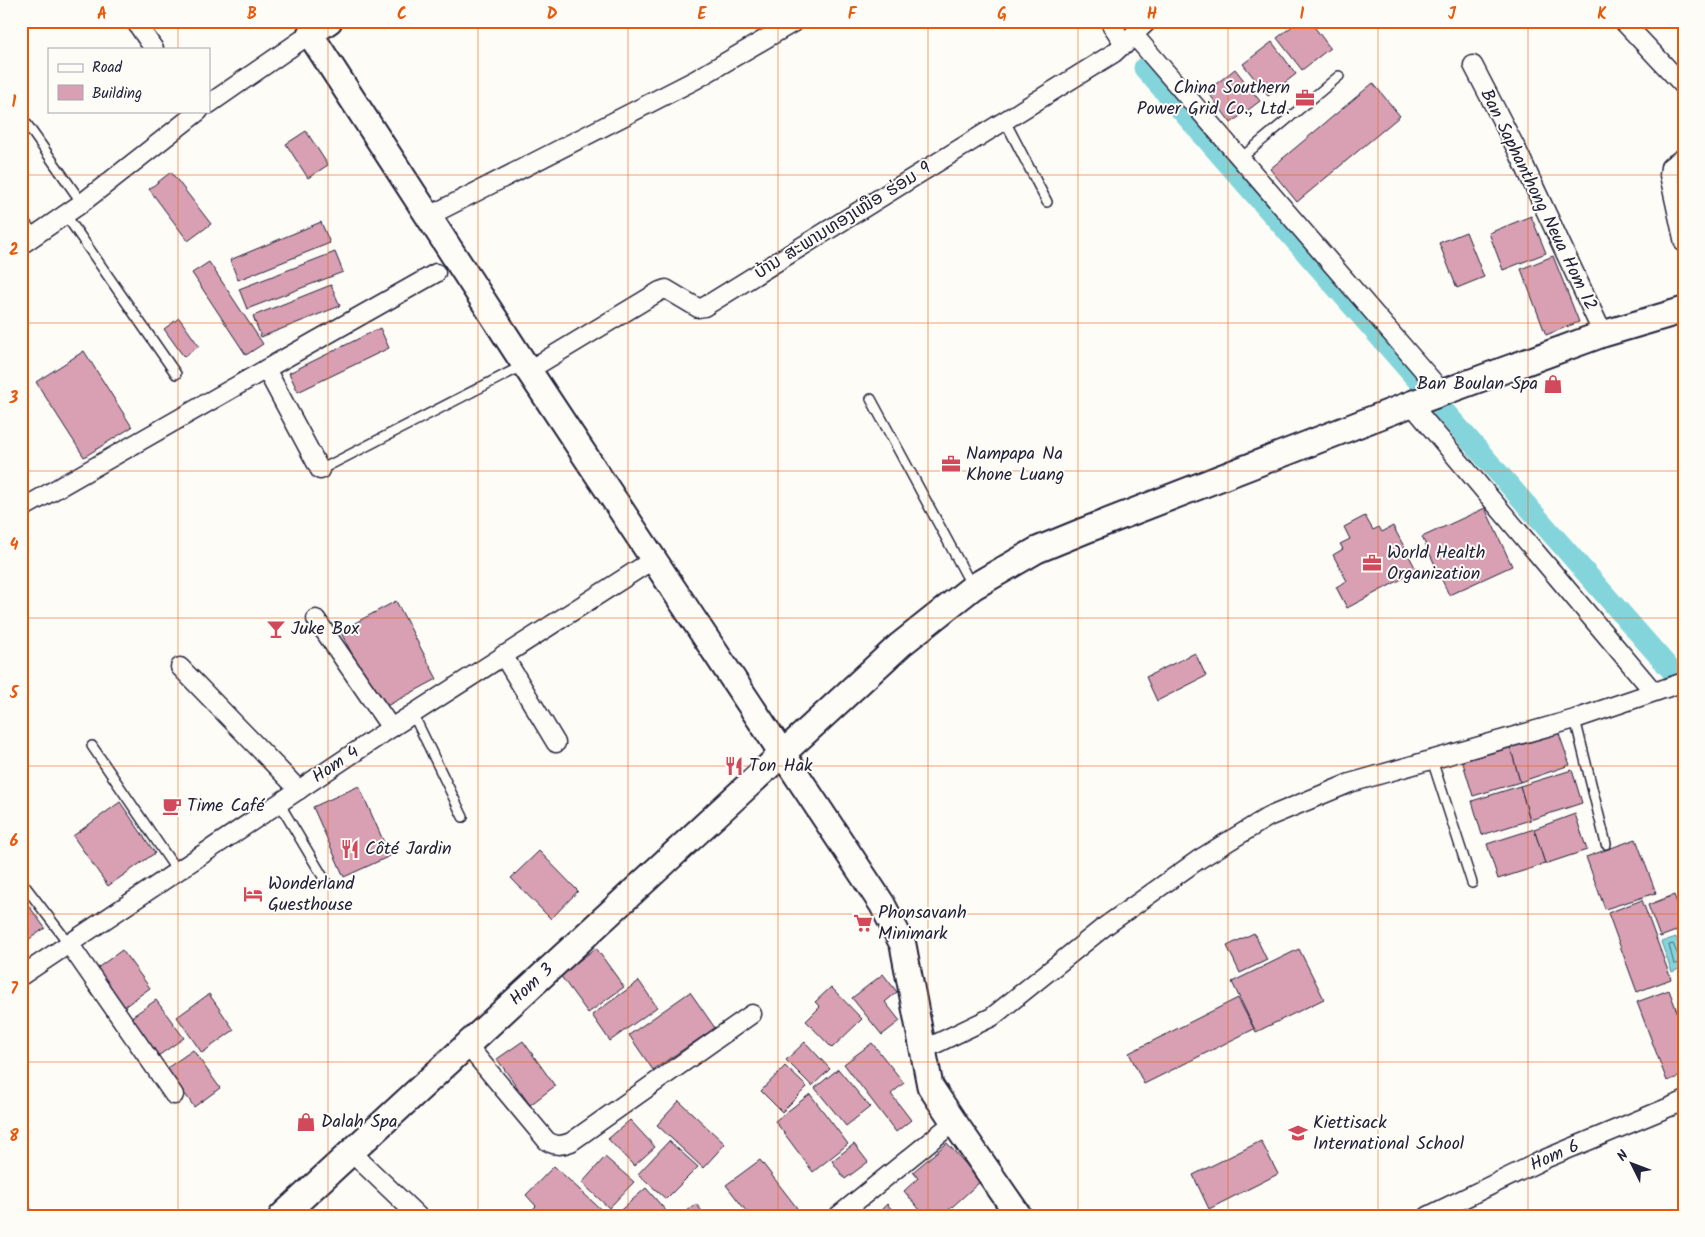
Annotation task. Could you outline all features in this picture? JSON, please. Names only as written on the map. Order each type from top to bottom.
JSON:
[{"type":"street","points":[[135,21],[153,48]]},
{"type":"street","points":[[430,216],[695,80],[796,21]]},
{"type":"street","points":[[1109,21],[1241,158],[1443,393]]},
{"type":"street","name":"ບ້ານ ສະພານທອງເໜືອ ຮ່ອມ 9","points":[[527,367],[660,290],[666,289],[698,308],[704,306],[1114,53],[1148,21]]},
{"type":"street","points":[[1623,21],[1684,86]]},
{"type":"street","points":[[210,104],[320,28],[430,216],[527,367],[882,904],[903,945],[930,1086],[1019,1216]]},
{"type":"street","name":"Ban Saphanthong Neua Hom 12","points":[[1473,65],[1519,154],[1603,334]]},
{"type":"street","points":[[28,240],[82,203],[198,112]]},
{"type":"street","points":[[1684,157],[1670,168],[1669,175],[1684,243]]},
{"type":"street","points":[[21,509],[436,273]]},
{"type":"street","name":"Hom 3","points":[[282,1216],[900,644],[973,588],[1037,550],[1062,540],[1411,404],[1603,334],[1684,310]]},
{"type":"street","points":[[266,369],[320,470]]},
{"type":"street","points":[[1411,404],[1654,692]]},
{"type":"street","name":"Hom 4","points":[[21,976],[70,945],[391,728],[654,559]]},
{"type":"street","points":[[316,619],[391,728]]},
{"type":"street","points":[[503,655],[556,743]]},
{"type":"street","points":[[180,667],[299,790]]},
{"type":"street","points":[[924,1050],[992,1017],[1104,928],[1198,860],[1268,817],[1350,783],[1575,719],[1684,682]]},
{"type":"street","points":[[70,945],[174,1095]]},
{"type":"street","points":[[467,1045],[547,1141],[554,1145],[563,1145],[571,1142],[752,1014]]},
{"type":"street","name":"Hom 6","points":[[1428,1216],[1547,1158],[1684,1101]]},
{"type":"street","points":[[838,1216],[954,1122]]},
{"type":"street","points":[[351,1152],[418,1216]]},
{"type":"street","points":[[21,1212],[23,1216]]},
{"type":"lane","points":[[1241,158],[1339,76]]},
{"type":"lane","points":[[21,116],[82,203]]},
{"type":"lane","points":[[1005,121],[1046,202]]},
{"type":"lane","points":[[65,214],[176,374]]},
{"type":"lane","points":[[21,217],[28,240]]},
{"type":"lane","points":[[320,470],[527,367]]},
{"type":"lane","points":[[871,399],[973,588]]},
{"type":"lane","points":[[413,714],[463,817]]},
{"type":"lane","points":[[1575,719],[1606,844]]},
{"type":"lane","points":[[92,746],[177,871]]},
{"type":"lane","points":[[1432,760],[1472,883]]},
{"type":"lane","points":[[279,803],[326,882]]},
{"type":"lane","points":[[21,881],[70,945]]},
{"type":"water","points":[[1676,937],[1684,958],[1684,967],[1672,972],[1661,942]]},
{"type":"building","points":[[1299,21],[1310,21],[1330,48],[1302,70],[1277,38]]},
{"type":"building","points":[[1272,42],[1296,74],[1268,96],[1243,64]]},
{"type":"building","points":[[1235,69],[1260,101],[1231,123],[1207,91]]},
{"type":"building","points":[[1373,83],[1400,116],[1297,202],[1270,169]]},
{"type":"building","points":[[306,131],[328,165],[308,178],[286,144]]},
{"type":"building","points":[[171,172],[211,224],[188,241],[149,189]]},
{"type":"building","points":[[1531,216],[1546,253],[1503,270],[1489,233]]},
{"type":"building","points":[[321,222],[330,243],[238,280],[230,260]]},
{"type":"building","points":[[1466,232],[1484,277],[1457,288],[1439,243]]},
{"type":"building","points":[[335,252],[343,272],[247,309],[239,289]]},
{"type":"building","points":[[1553,256],[1579,322],[1546,335],[1521,269]]},
{"type":"building","points":[[209,262],[263,344],[246,355],[192,273]]},
{"type":"building","points":[[331,285],[340,306],[261,337],[253,316]]},
{"type":"building","points":[[179,318],[199,346],[184,357],[164,329]]},
{"type":"building","points":[[380,328],[389,348],[298,392],[289,373]]},
{"type":"building","points":[[84,351],[132,427],[84,457],[36,382]]},
{"type":"building","points":[[1485,508],[1512,566],[1449,595],[1422,537]]},
{"type":"building","points":[[1365,516],[1373,530],[1379,527],[1382,532],[1393,526],[1417,571],[1347,608],[1336,587],[1347,581],[1333,555],[1343,549],[1340,544],[1350,539],[1344,527]]},
{"type":"building","points":[[396,601],[437,679],[381,709],[340,631]]},
{"type":"building","points":[[1195,653],[1206,676],[1157,701],[1146,677]]},
{"type":"building","points":[[1558,731],[1570,765],[1520,782],[1510,746]]},
{"type":"building","points":[[1510,746],[1520,782],[1473,796],[1462,760]]},
{"type":"building","points":[[1572,770],[1582,803],[1530,820],[1520,786]]},
{"type":"building","points":[[359,786],[390,856],[344,877],[313,807]]},
{"type":"building","points":[[1520,786],[1530,820],[1482,835],[1472,801]]},
{"type":"building","points":[[120,802],[155,853],[108,886],[73,836]]},
{"type":"building","points":[[1575,814],[1587,850],[1545,864],[1534,829]]},
{"type":"building","points":[[1534,829],[1545,864],[1498,879],[1487,844]]},
{"type":"building","points":[[1636,839],[1656,893],[1605,909],[1586,857]]},
{"type":"building","points":[[539,851],[578,891],[551,919],[511,878]]},
{"type":"building","points":[[21,895],[45,928],[21,945]]},
{"type":"building","points":[[1674,895],[1684,920],[1684,928],[1660,937],[1648,905]]},
{"type":"building","points":[[1642,900],[1671,979],[1637,992],[1608,913]]},
{"type":"building","points":[[1254,933],[1267,960],[1240,973],[1227,946]]},
{"type":"building","points":[[596,948],[624,987],[588,1013],[560,975]]},
{"type":"building","points":[[1299,949],[1324,999],[1256,1032],[1232,982]]},
{"type":"building","points":[[122,950],[150,988],[124,1007],[96,969]]},
{"type":"building","points":[[883,974],[897,992],[885,1002],[900,1021],[882,1035],[852,998]]},
{"type":"building","points":[[639,981],[657,1007],[610,1041],[592,1015]]},
{"type":"building","points":[[831,987],[862,1019],[832,1048],[806,1021],[820,1007],[815,1002]]},
{"type":"building","points":[[1669,990],[1684,1030],[1684,1075],[1667,1081],[1637,1002]]},
{"type":"building","points":[[690,992],[715,1028],[653,1070],[629,1035]]},
{"type":"building","points":[[209,994],[234,1030],[202,1053],[177,1017]]},
{"type":"building","points":[[1238,998],[1254,1029],[1144,1084],[1129,1053]]},
{"type":"building","points":[[156,1000],[184,1038],[158,1056],[130,1018]]},
{"type":"building","points":[[523,1041],[555,1086],[530,1105],[497,1059]]},
{"type":"building","points":[[805,1042],[830,1069],[812,1086],[786,1060]]},
{"type":"building","points":[[872,1043],[904,1083],[891,1094],[911,1120],[896,1132],[844,1064]]},
{"type":"building","points":[[193,1050],[220,1088],[194,1107],[167,1068]]},
{"type":"building","points":[[785,1066],[807,1087],[782,1112],[761,1091]]},
{"type":"building","points":[[838,1069],[870,1107],[846,1126],[815,1088]]},
{"type":"building","points":[[810,1094],[848,1144],[813,1172],[775,1121]]},
{"type":"building","points":[[679,1101],[725,1144],[703,1168],[657,1125]]},
{"type":"building","points":[[630,1120],[655,1147],[634,1166],[608,1139]]},
{"type":"building","points":[[669,1141],[698,1167],[666,1199],[638,1174]]},
{"type":"building","points":[[1261,1141],[1278,1174],[1209,1209],[1193,1175]]},
{"type":"building","points":[[947,1143],[981,1181],[942,1216],[925,1216],[904,1191],[918,1178],[913,1172]]},
{"type":"building","points":[[854,1144],[868,1162],[845,1179],[832,1161]]},
{"type":"building","points":[[605,1157],[634,1182],[609,1208],[582,1183]]},
{"type":"building","points":[[760,1160],[797,1208],[786,1216],[750,1216],[726,1185]]},
{"type":"building","points":[[554,1166],[608,1216],[526,1216],[536,1206],[526,1195]]},
{"type":"building","points":[[646,1188],[667,1212],[663,1216],[615,1215]]},
{"type":"building","points":[[696,1204],[706,1216],[681,1216]]},
{"type":"building","points":[[887,1204],[898,1216],[875,1216]]},
{"type":"waterway","points":[[1144,68],[1671,670]]},
{"type":"place","name":"China Southern Power Grid Co., Ltd.","points":[[1305,98]]},
{"type":"place","name":"Ban Boulan Spa","points":[[1553,384]]},
{"type":"place","name":"Nampapa Na Khone Luang","points":[[951,464]]},
{"type":"place","name":"World Health Organization","points":[[1372,563]]},
{"type":"place","name":"Juke Box","points":[[276,629]]},
{"type":"place","name":"Ton Hak","points":[[734,766]]},
{"type":"place","name":"Time Café","points":[[172,806]]},
{"type":"place","name":"Côté Jardin","points":[[350,849]]},
{"type":"place","name":"Wonderland Guesthouse","points":[[253,894]]},
{"type":"place","name":"Phonsavanh Minimark","points":[[863,923]]},
{"type":"place","name":"Dalah Spa","points":[[306,1122]]},
{"type":"place","name":"Kiettisack International School","points":[[1298,1133]]}]
